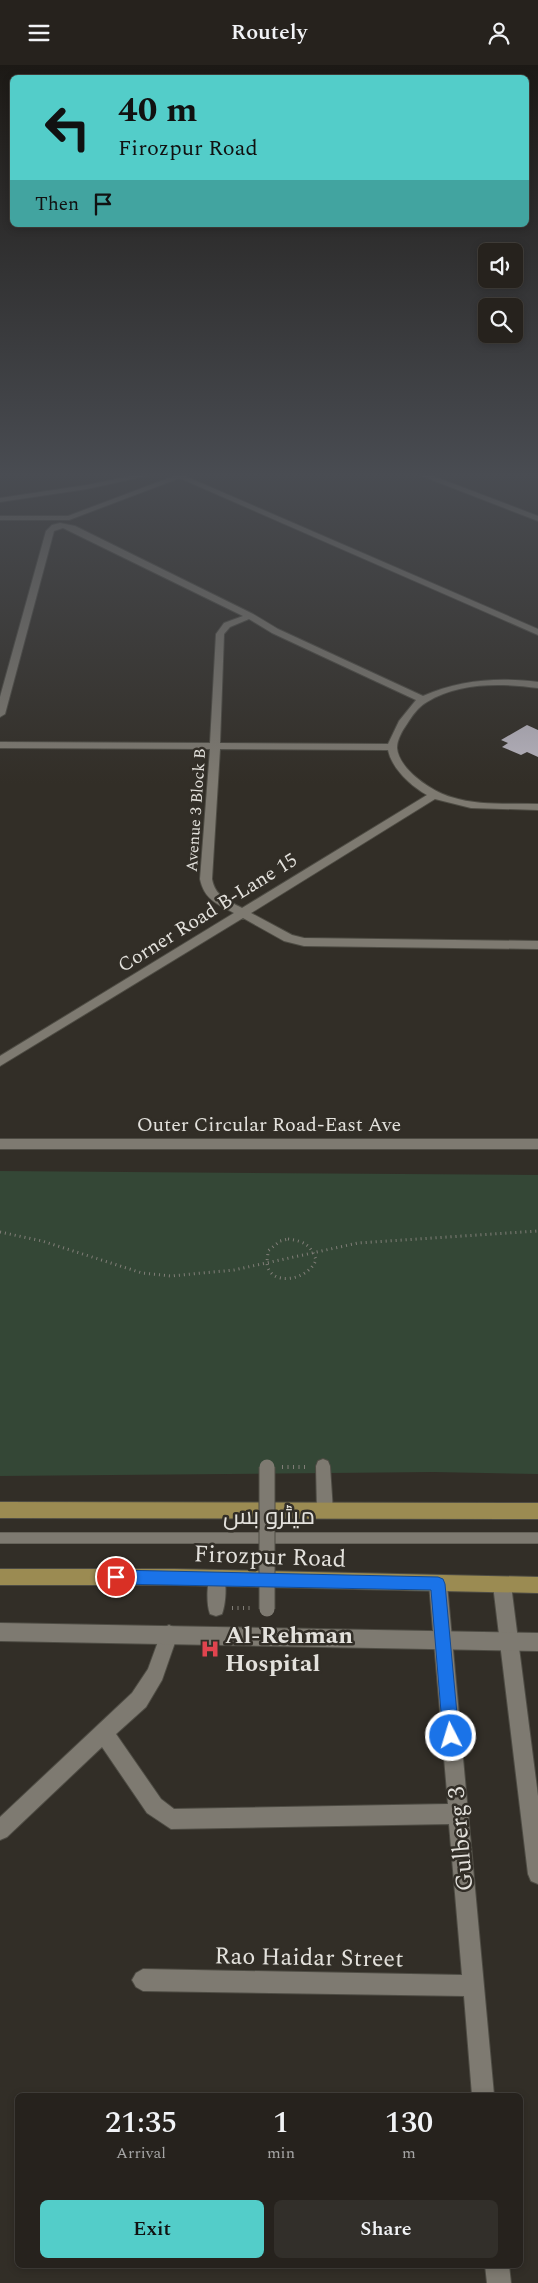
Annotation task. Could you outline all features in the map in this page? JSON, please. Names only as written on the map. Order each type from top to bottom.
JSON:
[{"type":"main road","name":"Firozpur Road","points":[[0,1510],[538,1511]]},
{"type":"main road","name":"Firozpur Road","points":[[0,1577],[217,1578],[538,1585]]},
{"type":"street","points":[[0,714],[38,577]]},
{"type":"street","points":[[170,577],[250,616],[275,631],[423,700]]},
{"type":"street","points":[[410,577],[538,632]]},
{"type":"street","name":"Avenue 3 Block B","points":[[250,616],[227,625],[220,634],[216,746],[206,879],[208,890],[241,913],[288,938],[304,942],[538,945]]},
{"type":"street","points":[[538,685],[508,682],[463,685],[423,700],[404,720],[392,747],[394,756],[405,770],[419,786],[434,795],[457,803],[477,806],[538,807]]},
{"type":"street","points":[[0,745],[392,747]]},
{"type":"street","name":"Corner Road B-Lane 15","points":[[0,1062],[434,795]]},
{"type":"street","name":"Outer Circular Road-East Ave","points":[[0,1144],[538,1144]]},
{"type":"street","points":[[323,1466],[325,1511]]},
{"type":"street","points":[[267,1467],[267,1609]]},
{"type":"street","points":[[216,1608],[217,1578]]},
{"type":"street","name":"Gulberg 3","points":[[438,1584],[483,2093]]},
{"type":"street","points":[[502,1585],[538,1874]]},
{"type":"street","points":[[0,1632],[538,1642]]},
{"type":"street","points":[[0,1830],[139,1700],[156,1674],[169,1635]]},
{"type":"street","points":[[104,1733],[154,1806],[171,1819],[458,1814]]},
{"type":"street","name":"Rao Haidar Street","points":[[143,1980],[473,1987]]},
{"type":"street","points":[[497,2268],[499,2283]]},
{"type":"lane","name":"میٹرو بس","points":[[0,1539],[538,1538]]},
{"type":"path","points":[[0,1232],[42,1241],[157,1276],[234,1271],[358,1243],[538,1231]]},
{"type":"path","points":[[288,1239],[304,1243],[314,1253],[313,1267],[302,1277],[284,1279],[270,1271],[266,1264],[268,1251],[273,1245],[288,1239]]},
{"type":"path","points":[[267,1467],[323,1466]]},
{"type":"path","points":[[216,1608],[267,1609]]},
{"type":"green space","points":[[0,1171],[538,1175],[538,1474],[433,1472],[0,1476]]},
{"type":"building","points":[[527,725],[538,730],[538,757],[527,752],[521,755],[502,747],[508,743],[501,740]]},
{"type":"place","name":"Al-Rehman Hospital","points":[[210,1649]]},
{"type":"route","points":[[116,1577],[438,1584],[451,1736]]}]
